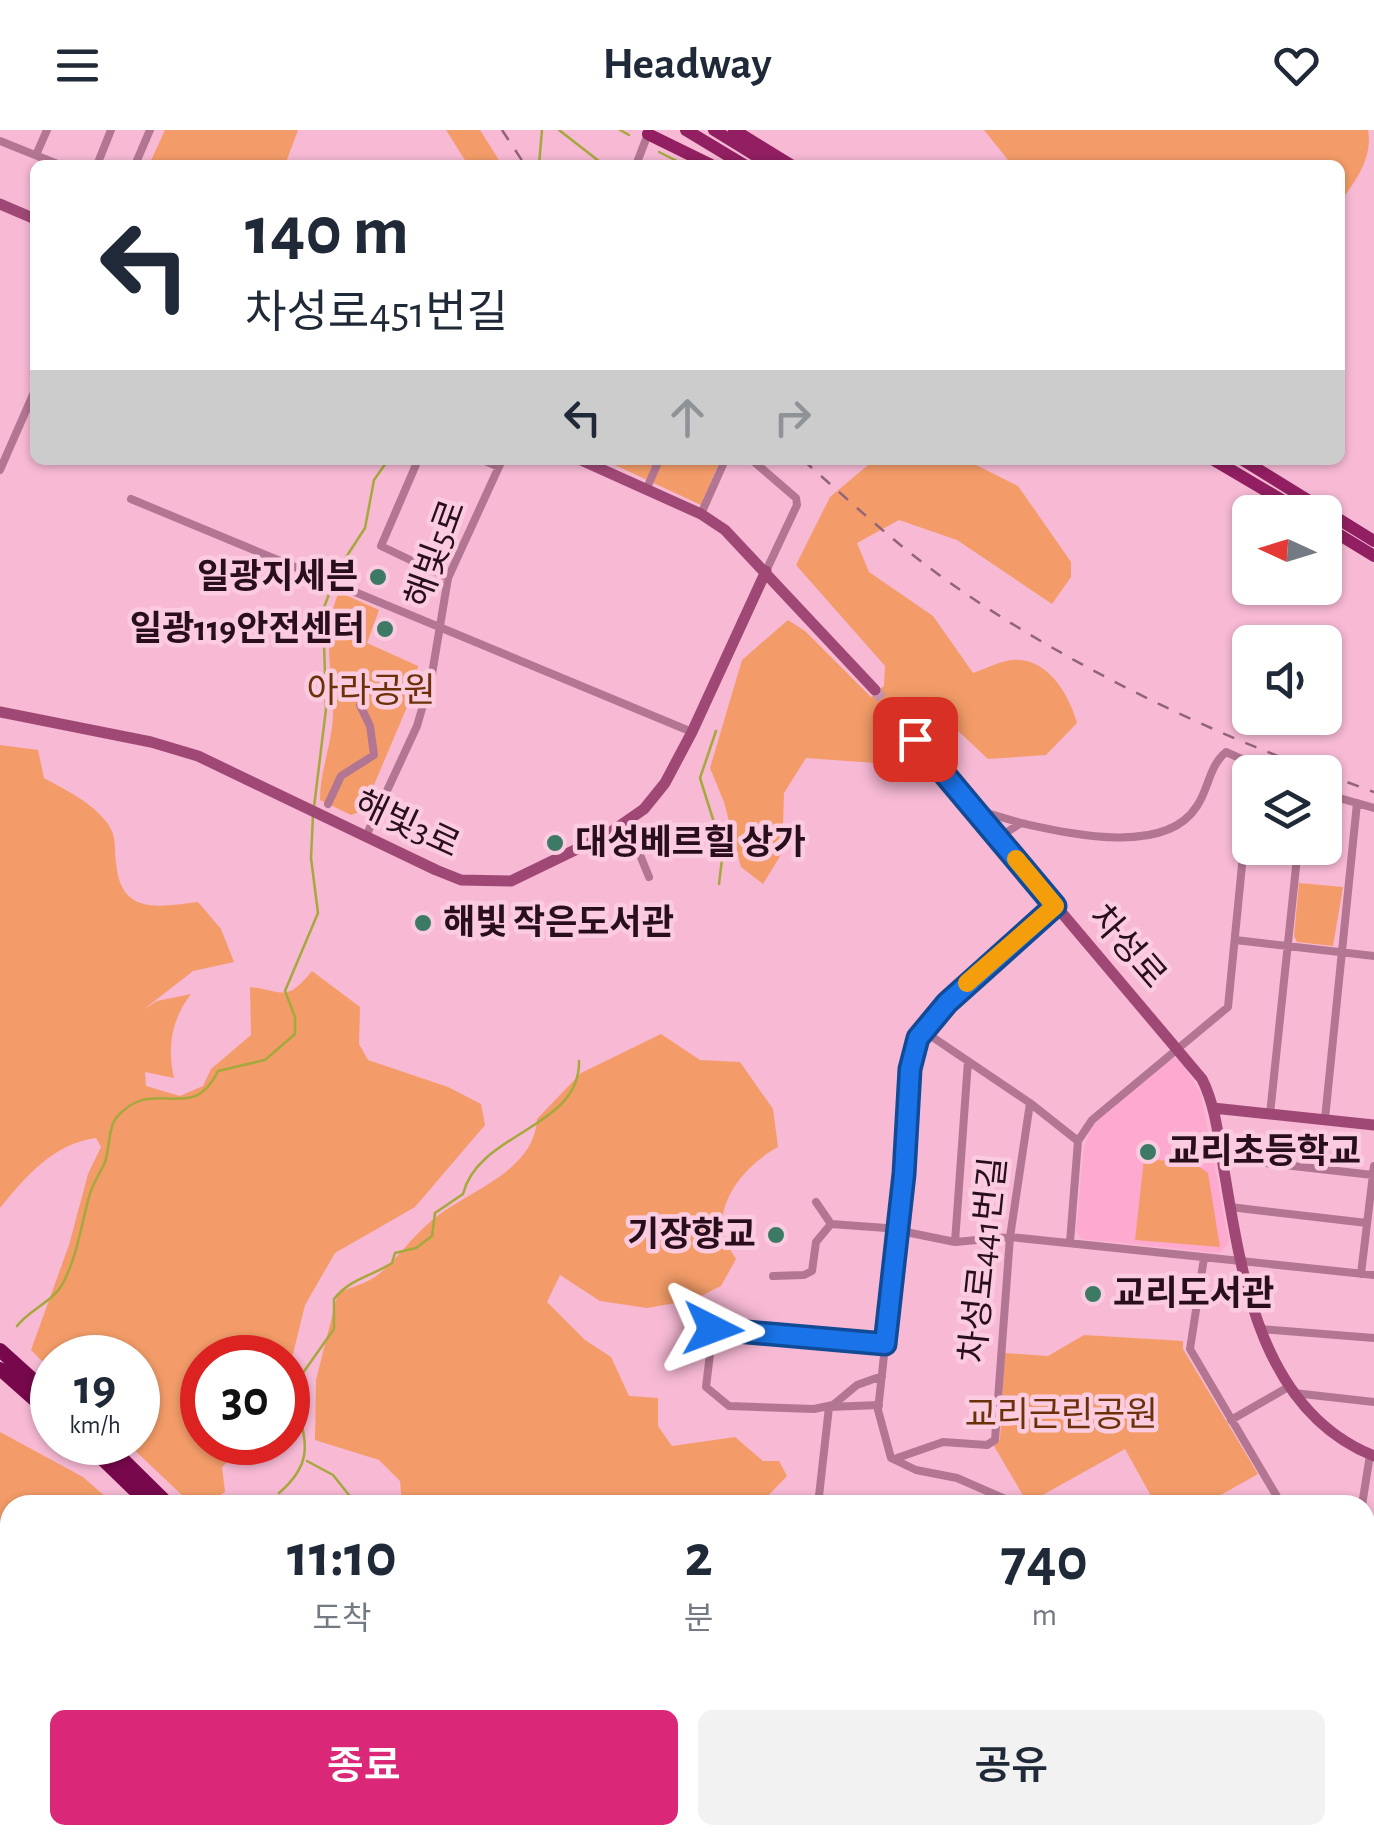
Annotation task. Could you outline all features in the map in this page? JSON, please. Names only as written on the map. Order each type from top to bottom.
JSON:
[{"type":"highway","points":[[0,1350],[30,1378]]},
{"type":"highway","points":[[0,1369],[30,1395]]},
{"type":"highway","points":[[108,1465],[140,1495]]},
{"type":"highway","points":[[128,1465],[159,1495]]},
{"type":"main road","points":[[686,130],[736,160]]},
{"type":"main road","points":[[714,130],[763,160]]},
{"type":"main road","points":[[734,130],[783,160]]},
{"type":"main road","points":[[645,132],[701,160]]},
{"type":"main road","points":[[1222,465],[1273,495]]},
{"type":"main road","points":[[1251,465],[1374,541]]},
{"type":"main road","points":[[1342,536],[1374,556]]},
{"type":"street","points":[[36,155],[47,130]]},
{"type":"street","points":[[99,160],[111,130]]},
{"type":"street","points":[[137,160],[150,130]]},
{"type":"street","points":[[637,160],[645,132]]},
{"type":"street","points":[[0,141],[48,160]]},
{"type":"street","points":[[0,204],[30,216]]},
{"type":"street","points":[[0,470],[4,445],[30,399]]},
{"type":"street","points":[[416,465],[381,546],[448,578]]},
{"type":"street","name":"해빛5로","points":[[366,836],[418,726],[432,674],[448,578],[500,465]]},
{"type":"street","points":[[593,465],[701,514],[725,530],[876,690]]},
{"type":"street","points":[[646,488],[657,465]]},
{"type":"street","points":[[701,514],[724,465]]},
{"type":"street","points":[[758,465],[796,498],[798,506],[766,571]]},
{"type":"street","points":[[132,499],[692,732]]},
{"type":"street","name":"해빛3로","points":[[0,712],[151,742],[198,756],[303,808],[324,810],[366,836],[461,880],[511,881],[627,823],[666,784],[766,571]]},
{"type":"street","points":[[360,704],[373,736],[372,758]]},
{"type":"street","name":"차성로","points":[[915,739],[1179,1047],[1202,1079],[1214,1108],[1240,1262],[1260,1329],[1292,1390],[1324,1427],[1372,1456]]},
{"type":"street","points":[[973,809],[1021,824],[1091,837],[1133,839],[1184,818],[1196,808],[1216,760],[1226,752],[1232,755]]},
{"type":"street","points":[[372,758],[383,764]]},
{"type":"street","points":[[324,810],[342,776],[372,758]]},
{"type":"street","points":[[1342,799],[1374,808]]},
{"type":"street","points":[[1326,1119],[1357,803]]},
{"type":"street","points":[[627,823],[649,877]]},
{"type":"street","points":[[999,838],[1021,824]]},
{"type":"street","points":[[1070,1242],[1078,1142],[1107,1103],[1228,1007],[1242,865]]},
{"type":"street","points":[[1270,1114],[1296,865]]},
{"type":"street","points":[[997,1495],[957,1478],[916,1470],[891,1458],[879,1404],[910,1069],[922,1030],[1055,906]]},
{"type":"street","points":[[1234,940],[1374,956]]},
{"type":"street","points":[[922,1030],[1030,1102],[1078,1142]]},
{"type":"street","points":[[955,1242],[968,1061]]},
{"type":"street","name":"차성로441번길","points":[[897,1458],[943,1442],[992,1444],[1010,1236],[1030,1102]]},
{"type":"street","points":[[1214,1108],[1374,1124]]},
{"type":"street","points":[[1222,1163],[1240,1160],[1373,1176]]},
{"type":"street","points":[[1361,1274],[1374,1166]]},
{"type":"street","points":[[816,1202],[830,1224]]},
{"type":"street","points":[[1230,1207],[1367,1222]]},
{"type":"street","points":[[830,1224],[955,1242],[1010,1236],[1374,1275]]},
{"type":"street","points":[[773,1276],[804,1276],[812,1270],[816,1242],[830,1224]]},
{"type":"street","points":[[1204,1258],[1190,1350],[1276,1495]]},
{"type":"street","points":[[879,1404],[832,1404],[814,1409],[729,1406],[718,1402],[706,1387],[713,1329],[885,1344]]},
{"type":"street","points":[[1260,1329],[1374,1338]]},
{"type":"street","points":[[819,1495],[827,1415],[832,1404],[857,1384],[882,1376]]},
{"type":"street","points":[[1231,1420],[1292,1390],[1374,1402]]},
{"type":"street","points":[[1364,1495],[1372,1456]]},
{"type":"shaded area","name":"교리초등학교","points":[[1169,1057],[1180,1059],[1201,1094],[1229,1242],[1220,1253],[1082,1239],[1076,1231],[1084,1147],[1093,1123]]},
{"type":"green space","points":[[165,130],[298,130],[287,160],[151,160]]},
{"type":"green space","points":[[446,130],[480,130],[499,160],[465,160]]},
{"type":"green space","points":[[984,130],[1368,130],[1369,140],[1362,168],[1345,195],[1345,160],[1008,160]]},
{"type":"green space","points":[[615,465],[718,465],[701,505]]},
{"type":"green space","points":[[868,465],[976,465],[1018,486],[1071,562],[1071,577],[1052,604],[957,540],[899,520],[857,543],[869,572],[933,616],[973,673],[1012,660],[1036,665],[1055,680],[1077,723],[1046,755],[988,759],[955,728],[915,721],[895,740],[917,766],[806,758],[784,793],[782,853],[763,884],[741,867],[724,802],[710,768],[742,660],[788,620],[805,631],[871,697],[884,686],[885,666],[796,565],[830,497]]},
{"type":"green space","name":"아라공원","points":[[339,592],[379,610],[367,643],[418,666],[412,695],[363,811],[351,815],[320,800],[333,715],[330,622]]},
{"type":"green space","points":[[0,745],[38,750],[44,778],[102,816],[113,833],[119,879],[133,899],[155,906],[198,902],[221,929],[234,962],[193,971],[143,1010],[157,1001],[191,994],[172,1034],[174,1078],[145,1072],[146,1086],[180,1096],[203,1086],[211,1069],[251,1035],[250,987],[290,991],[312,971],[360,1007],[359,1044],[368,1060],[448,1087],[481,1104],[485,1125],[415,1207],[335,1253],[305,1305],[298,1335],[180,1335],[180,1465],[224,1465],[225,1492],[221,1495],[182,1495],[150,1465],[160,1465],[160,1335],[36,1335],[69,1245],[88,1174],[101,1147],[96,1138],[81,1141],[54,1154],[0,1208]]},
{"type":"green space","points":[[1299,883],[1343,887],[1333,946],[1297,942],[1294,936]]},
{"type":"green space","points":[[661,1034],[700,1060],[740,1062],[773,1109],[778,1147],[747,1171],[726,1204],[723,1234],[736,1259],[721,1286],[693,1300],[647,1308],[600,1301],[560,1275],[547,1302],[585,1340],[611,1357],[629,1396],[658,1398],[658,1426],[672,1446],[735,1437],[763,1461],[779,1461],[787,1476],[769,1495],[401,1495],[400,1481],[379,1460],[315,1440],[316,1380],[338,1293],[376,1276],[429,1223],[510,1168],[533,1138],[537,1119],[581,1073]]},
{"type":"green space","points":[[1144,1159],[1194,1163],[1208,1173],[1220,1247],[1135,1240]]},
{"type":"green space","name":"교리근린공원","points":[[1084,1335],[1183,1341],[1183,1349],[1258,1474],[1221,1495],[1150,1495],[1125,1449],[1043,1495],[1023,1495],[994,1446],[1000,1439],[1005,1353],[1048,1356]]},
{"type":"green space","points":[[0,1432],[30,1448],[30,1465],[61,1465],[104,1495],[0,1495]]},
{"type":"waterway","points":[[539,160],[542,130]]},
{"type":"waterway","points":[[559,130],[598,160]]},
{"type":"waterway","points":[[620,130],[629,135]]},
{"type":"waterway","points":[[659,152],[675,160]]},
{"type":"waterway","points":[[314,807],[326,709],[323,610],[339,568],[365,528],[374,480],[384,465]]},
{"type":"waterway","points":[[716,731],[700,778],[723,851],[719,884]]},
{"type":"waterway","points":[[17,1326],[58,1291],[67,1275],[116,1118],[130,1105],[144,1100],[196,1096],[218,1071],[265,1060],[295,1034],[295,1017],[285,991],[318,913],[311,858],[313,815]]},
{"type":"waterway","points":[[279,1493],[292,1480],[304,1457],[293,1387],[334,1329],[334,1299],[354,1282],[392,1263],[395,1253],[416,1248],[432,1236],[435,1213],[463,1194],[472,1173],[488,1156],[564,1101],[575,1083],[579,1061]]},
{"type":"waterway","points":[[310,1463],[333,1475],[349,1495]]},
{"type":"tunnel","points":[[875,690],[915,739]]},
{"type":"railway","points":[[502,130],[522,160]]},
{"type":"railway","points":[[809,465],[929,568],[991,610],[1128,689],[1276,755]]},
{"type":"railway","points":[[1342,780],[1374,792]]},
{"type":"slow traffic","points":[[967,983],[1055,906],[1016,859]]},
{"type":"place","name":"일광지세븐","points":[[378,577]]},
{"type":"place","name":"일광119안전센터","points":[[385,629]]},
{"type":"place","name":"대성베르힐 상가","points":[[555,843]]},
{"type":"place","name":"해빛 작은도서관","points":[[423,923]]},
{"type":"place","name":"교리초등학교","points":[[1148,1152]]},
{"type":"place","name":"기장향교","points":[[776,1235]]},
{"type":"place","name":"교리도서관","points":[[1093,1294]]},
{"type":"route","points":[[713,1329],[885,1344],[904,1174],[910,1069],[918,1038],[947,1003],[1055,906],[915,739]]}]
